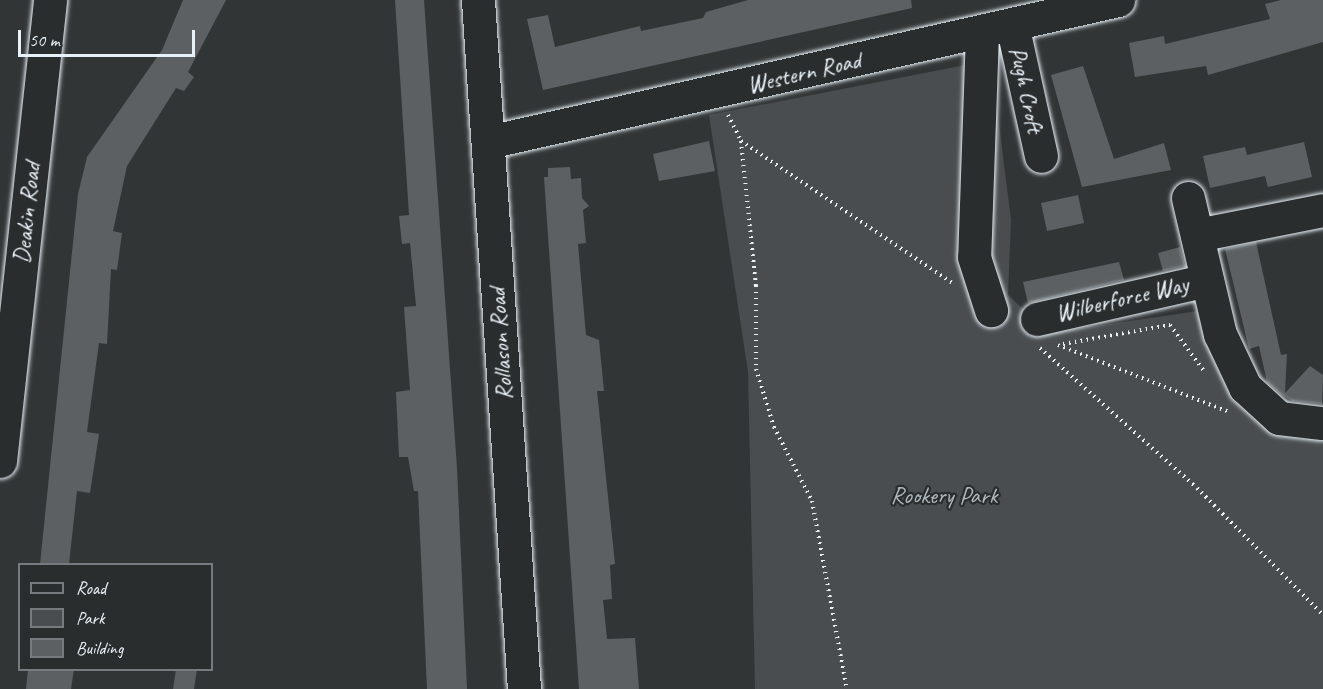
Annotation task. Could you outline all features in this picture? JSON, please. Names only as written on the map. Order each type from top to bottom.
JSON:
[{"type":"street","name":"Deakin Road","points":[[0,461],[50,0]]},
{"type":"street","name":"Rollason Road","points":[[478,0],[524,689]]},
{"type":"street","name":"Western Road","points":[[488,142],[717,93],[1118,0]]},
{"type":"street","name":"Pugh Croft","points":[[997,28],[1041,156]]},
{"type":"street","points":[[991,310],[974,257],[997,28]]},
{"type":"street","name":"Wilberforce Way","points":[[1188,198],[1220,334],[1245,387],[1279,418],[1320,423]]},
{"type":"street","points":[[1197,235],[1323,210]]},
{"type":"street","name":"Wilberforce Way","points":[[1037,336],[1208,280]]},
{"type":"path","points":[[717,93],[741,141],[756,286],[756,369],[774,427],[812,501],[847,689]]},
{"type":"path","points":[[741,141],[991,310]]},
{"type":"path","points":[[1058,345],[1170,325],[1210,379]]},
{"type":"path","points":[[1037,336],[1237,415],[1230,406]]},
{"type":"path","points":[[1037,336],[1197,488],[1323,615]]},
{"type":"green space","name":"Rookery Park","points":[[991,60],[1011,220],[1008,295],[1049,333],[1205,310],[1270,422],[1299,439],[1323,437],[1323,689],[755,689],[748,372],[709,115]]},
{"type":"building","points":[[183,0],[226,0],[188,72],[194,77],[184,91],[176,88],[127,166],[113,231],[122,233],[117,270],[111,269],[107,344],[99,343],[87,432],[99,434],[90,493],[77,491],[69,563],[40,563],[78,194],[87,157],[162,50]]},
{"type":"building","points":[[395,0],[424,0],[457,468],[467,689],[427,689],[418,491],[414,491],[408,457],[399,457],[396,392],[410,390],[404,307],[416,306],[410,243],[402,244],[399,216],[409,215]]},
{"type":"building","points":[[748,0],[911,0],[912,8],[543,90],[527,19],[548,15],[555,47],[640,26],[641,31],[703,18],[706,12]]},
{"type":"building","points":[[1281,0],[1323,0],[1323,42],[1208,75],[1206,66],[1135,77],[1129,43],[1164,36],[1165,44],[1270,19],[1265,4]]},
{"type":"building","points":[[1083,66],[1114,159],[1164,143],[1171,170],[1082,187],[1051,75]]},
{"type":"building","points":[[709,141],[715,171],[659,181],[653,154]]},
{"type":"building","points":[[1304,142],[1312,177],[1268,187],[1265,176],[1210,188],[1203,156],[1245,147],[1247,155]]},
{"type":"building","points":[[570,167],[571,179],[581,178],[582,198],[589,206],[583,210],[586,243],[578,244],[586,335],[599,340],[604,391],[597,391],[615,564],[610,565],[612,599],[603,600],[607,639],[635,638],[639,689],[579,689],[544,177],[548,177],[548,168]]},
{"type":"building","points":[[1078,195],[1084,223],[1047,231],[1041,203]]},
{"type":"building","points":[[1256,242],[1281,355],[1287,354],[1285,393],[1310,366],[1323,375],[1322,404],[1292,401],[1279,393],[1267,382],[1259,346],[1249,349],[1225,249]]},
{"type":"building","points":[[1180,247],[1185,266],[1163,271],[1158,253]]},
{"type":"building","points":[[1119,262],[1124,280],[1028,303],[1023,282]]},
{"type":"building","points":[[28,671],[74,671],[71,689],[26,689]]},
{"type":"building","points":[[176,671],[197,671],[194,689],[173,689]]}]
